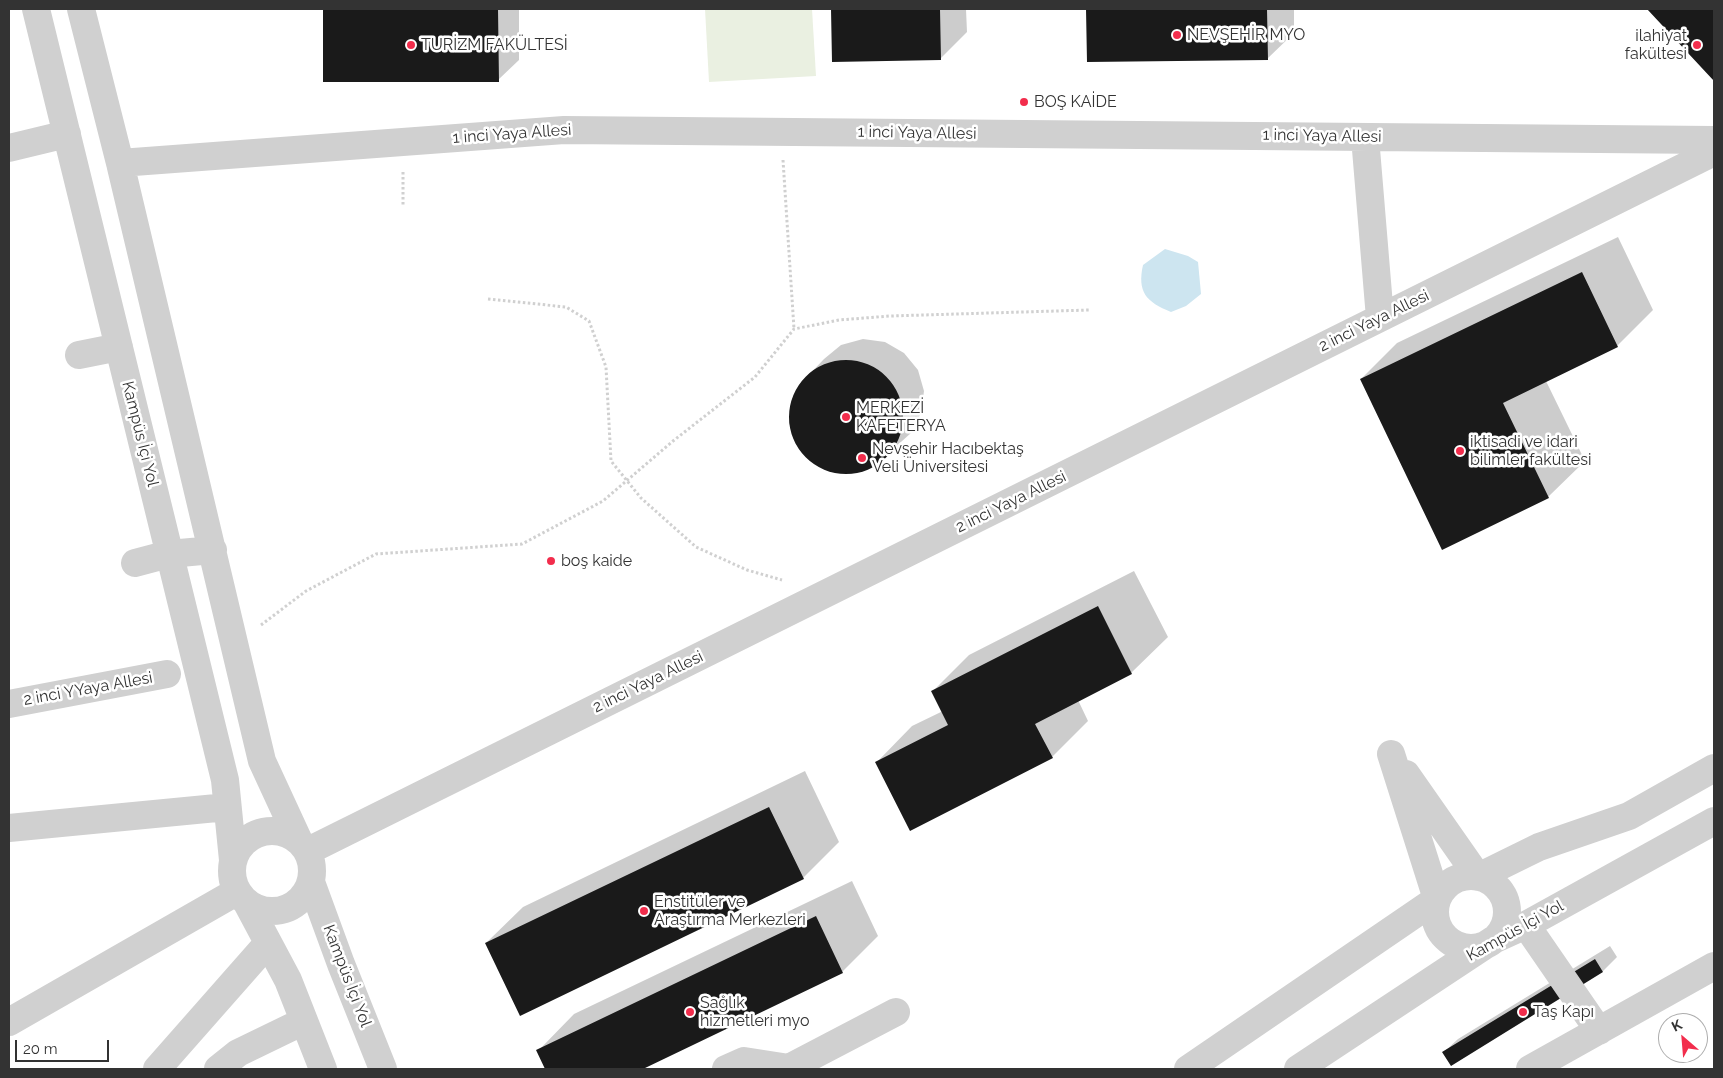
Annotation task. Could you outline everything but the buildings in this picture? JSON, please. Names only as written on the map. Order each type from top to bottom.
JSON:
[{"type":"street","name":"Kampüs İçi Yol","points":[[36,9],[224,780],[233,860]]},
{"type":"street","points":[[82,9],[262,761],[313,866],[312,882],[304,896],[292,907],[277,912],[261,911],[242,897]]},
{"type":"street","name":"1 inci Yaya Allesi","points":[[120,163],[564,130],[1714,140]]},
{"type":"street","points":[[9,148],[67,134]]},
{"type":"street","points":[[1365,137],[1380,318]]},
{"type":"street","name":"2 inci Yaya Allesi","points":[[303,845],[829,592],[1714,152]]},
{"type":"street","points":[[79,355],[119,347]]},
{"type":"street","points":[[135,563],[169,554],[212,550]]},
{"type":"street","name":"2 inci YYaya Allesi","points":[[9,704],[167,674]]},
{"type":"street","points":[[1437,899],[1391,754],[1478,876]]},
{"type":"street","points":[[1478,876],[1539,847],[1630,816],[1714,768]]},
{"type":"street","points":[[9,828],[227,807]]},
{"type":"street","name":"Kampüs İçi Yol","points":[[1298,1069],[1493,940],[1526,925],[1714,821]]},
{"type":"street","points":[[303,845],[283,832],[267,831],[252,836],[240,846],[233,860],[232,876],[288,980],[323,1069]]},
{"type":"street","points":[[1466,876],[1478,876],[1490,881],[1499,889],[1505,900],[1506,922],[1501,932],[1493,940],[1483,946],[1471,948],[1460,946],[1442,934],[1437,923],[1435,911],[1437,899],[1444,888],[1454,880],[1466,876]]},
{"type":"street","name":"Kampüs İçi Yol","points":[[312,882],[341,964],[383,1069]]},
{"type":"street","points":[[9,1022],[242,897]]},
{"type":"street","points":[[1188,1069],[1437,899]]},
{"type":"street","points":[[1526,925],[1599,1031]]},
{"type":"street","points":[[157,1069],[268,943]]},
{"type":"street","points":[[1530,1069],[1714,966]]},
{"type":"street","points":[[726,1069],[744,1061],[789,1068],[896,1012]]},
{"type":"street","points":[[218,1069],[238,1053],[304,1021]]},
{"type":"path","points":[[781,132],[794,330]]},
{"type":"path","points":[[488,300],[566,307],[589,321],[606,367],[611,461],[641,498],[696,547],[747,570],[829,592]]},
{"type":"path","points":[[235,645],[306,591],[376,554],[522,544],[603,502],[673,441],[755,377],[794,330],[839,320],[881,317],[1089,310]]},
{"type":"green space","points":[[705,9],[812,9],[816,76],[709,82]]},
{"type":"water","points":[[1165,249],[1188,256],[1198,262],[1201,294],[1186,306],[1171,312],[1155,304],[1145,295],[1141,282],[1143,265]]},
{"type":"place","name":"NEVŞEHİR MYO","points":[[1177,35]]},
{"type":"place","name":"TURİZM FAKÜLTESİ","points":[[411,45]]},
{"type":"place","name":"ilahiyat fakültesi","points":[[1697,45]]},
{"type":"place","name":"BOŞ KAİDE","points":[[1024,102]]},
{"type":"place","name":"MERKEZİ KAFETERYA","points":[[846,417]]},
{"type":"place","name":"iktisadi ve idari bilimler fakültesi","points":[[1460,451]]},
{"type":"place","name":"Nevşehir Hacıbektaş Veli Üniversitesi","points":[[862,458]]},
{"type":"place","name":"boş kaide","points":[[551,561]]},
{"type":"place","name":"Enstitüler ve Araştırma Merkezleri","points":[[644,911]]},
{"type":"place","name":"Sağlık hizmetleri myo","points":[[690,1012]]},
{"type":"place","name":"Taş Kapı","points":[[1523,1012]]}]
